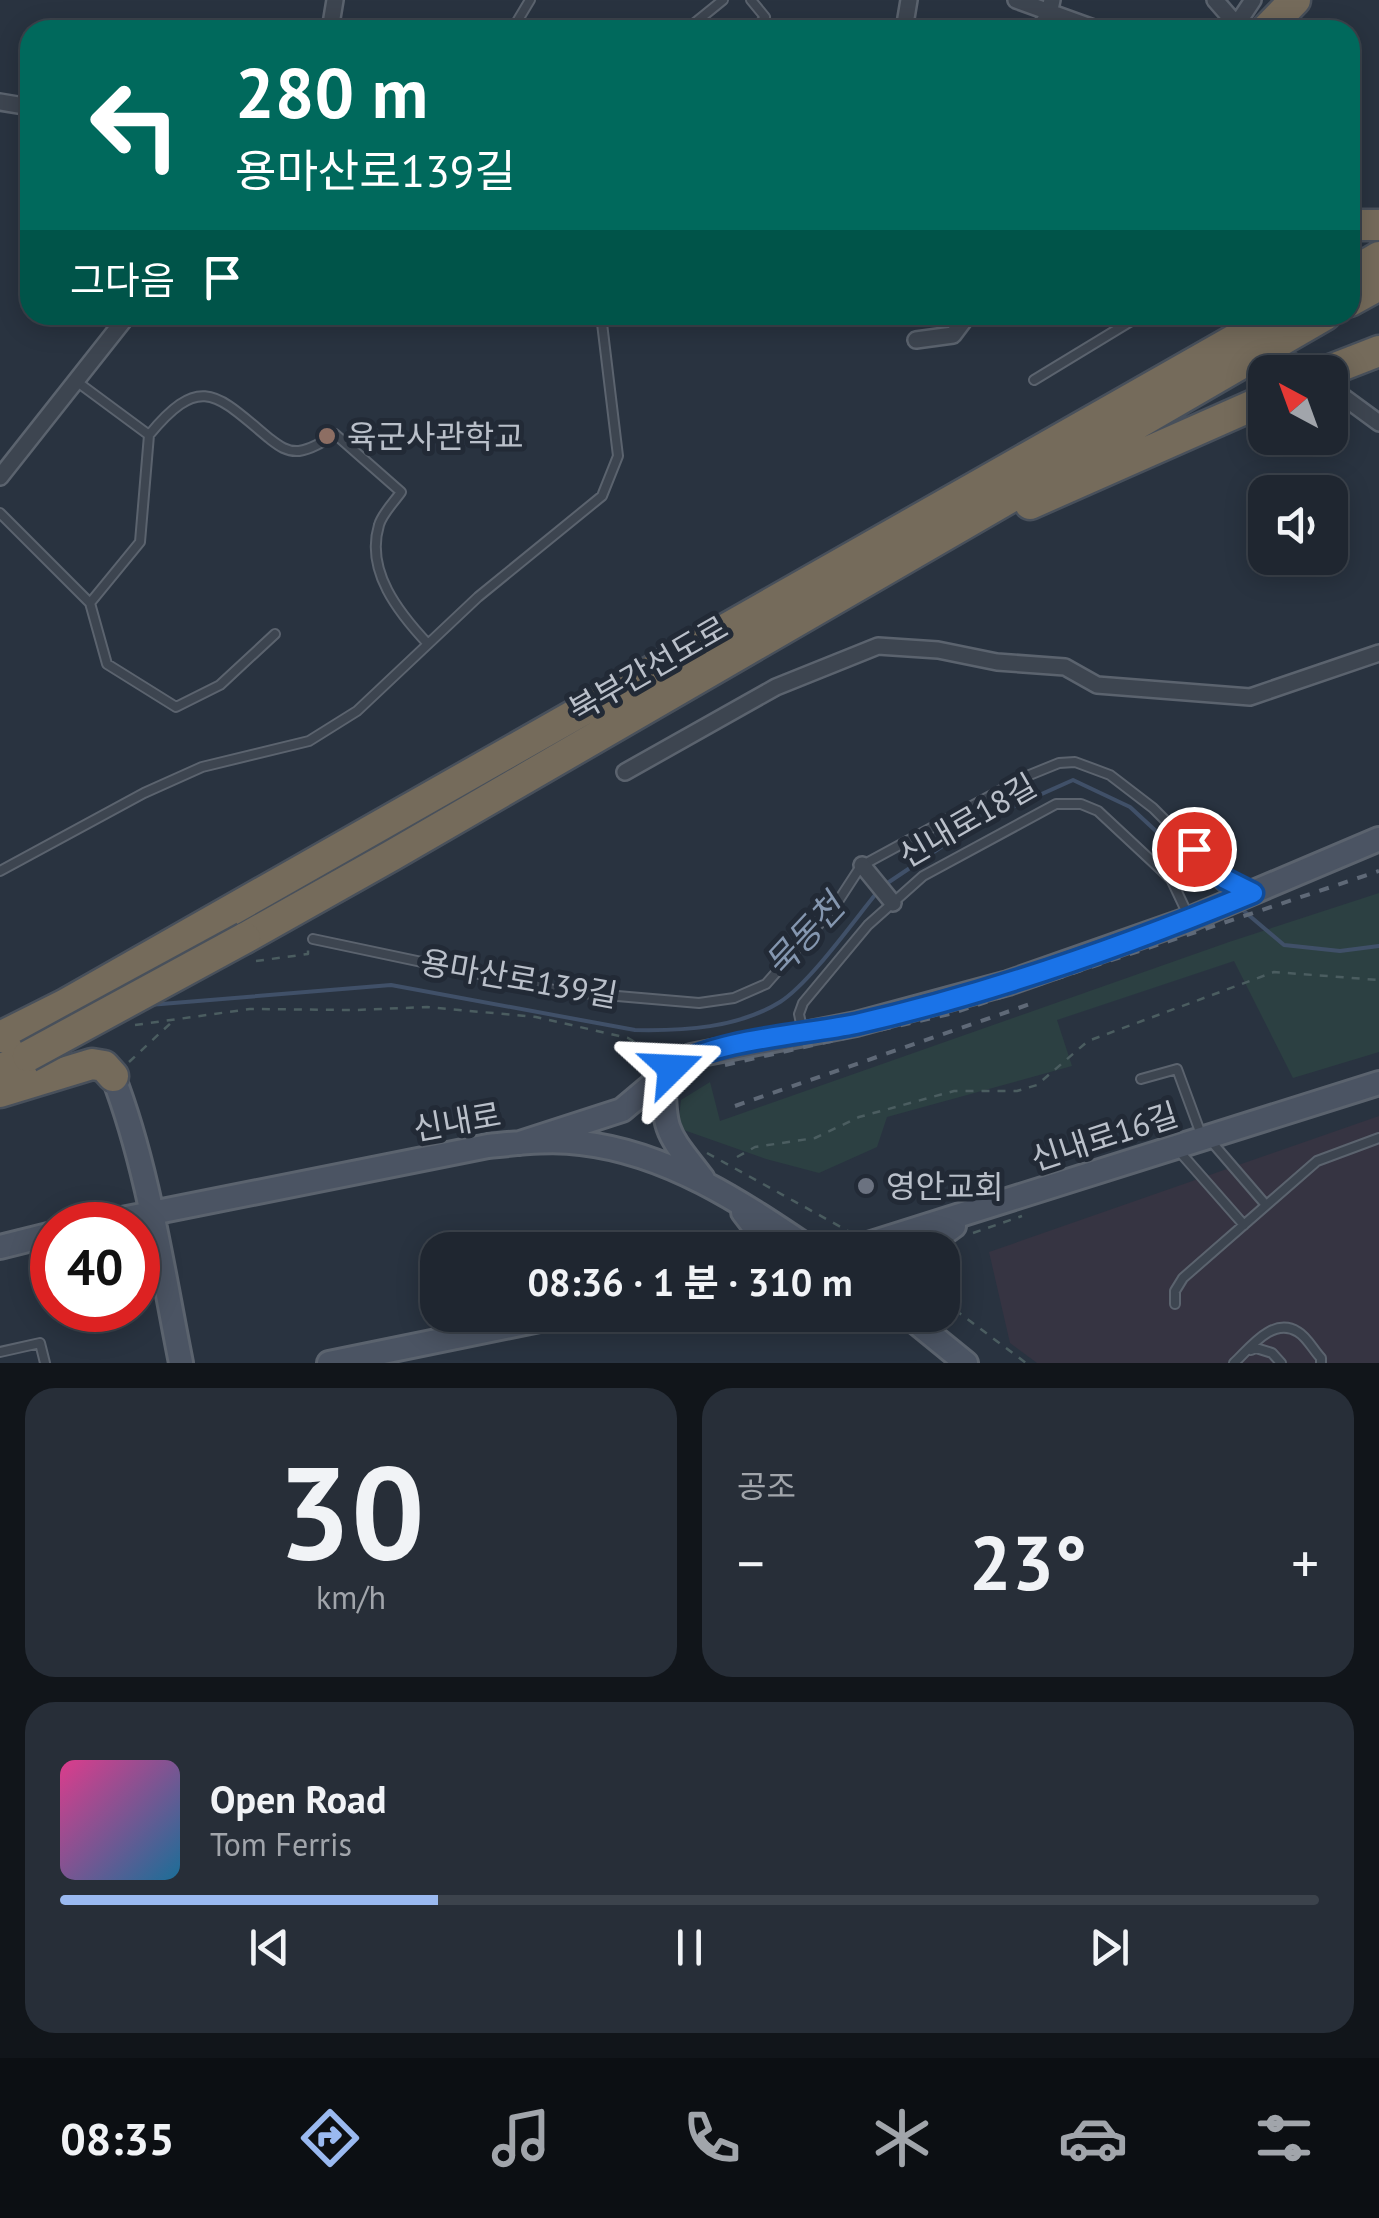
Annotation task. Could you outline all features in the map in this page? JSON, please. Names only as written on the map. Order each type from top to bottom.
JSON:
[{"type":"highway","points":[[1257,20],[1281,0]]},
{"type":"highway","points":[[1261,20],[1295,0]]},
{"type":"highway","points":[[1193,364],[1232,325]]},
{"type":"highway","name":"북부간선도로","points":[[0,1038],[1261,325]]},
{"type":"highway","name":"북부간선도로","points":[[0,1070],[251,949],[912,554],[1308,325]]},
{"type":"highway","points":[[1348,363],[1379,351]]},
{"type":"highway","points":[[912,554],[1248,407]]},
{"type":"highway","points":[[0,1092],[92,1064],[102,1064],[113,1076]]},
{"type":"street","points":[[1016,0],[1051,7],[1079,20]]},
{"type":"street","points":[[1215,0],[1238,20]]},
{"type":"street","points":[[0,476],[120,325]]},
{"type":"street","points":[[916,340],[953,335],[960,325]]},
{"type":"street","points":[[1348,400],[1379,423]]},
{"type":"street","points":[[625,772],[776,687],[878,646],[938,650],[997,662],[1065,668],[1097,685],[1250,697],[1379,653]]},
{"type":"street","points":[[520,1143],[616,1113],[634,1103],[661,1065],[700,1053],[856,1024],[1008,983],[1190,919],[1379,839]]},
{"type":"street","points":[[862,866],[894,903]]},
{"type":"street","points":[[661,1065],[668,1132],[707,1183]]},
{"type":"street","points":[[113,1076],[148,1202]]},
{"type":"street","name":"신내로16길","points":[[888,1232],[979,1210],[1379,1083]]},
{"type":"street","name":"신내로","points":[[160,1209],[488,1146],[582,1143],[657,1161],[707,1183],[783,1232]]},
{"type":"street","points":[[734,1202],[756,1232]]},
{"type":"street","points":[[947,1232],[979,1210]]},
{"type":"street","points":[[0,1247],[30,1240]]},
{"type":"street","points":[[160,1258],[182,1363]]},
{"type":"street","points":[[329,1363],[481,1332]]},
{"type":"street","points":[[928,1332],[966,1363]]},
{"type":"street","points":[[937,1332],[942,1343]]},
{"type":"lane","points":[[698,20],[723,0]]},
{"type":"lane","points":[[751,0],[766,17],[763,20]]},
{"type":"lane","points":[[0,871],[144,793],[202,767],[309,742],[357,711],[522,560],[602,496],[618,456],[602,325]]},
{"type":"lane","points":[[1034,380],[1125,325]]},
{"type":"lane","points":[[76,381],[149,436]]},
{"type":"lane","points":[[90,603],[140,542],[149,436],[182,401],[201,395],[220,398],[282,448],[296,452],[335,434],[401,492],[379,523],[378,569],[403,617],[428,644]]},
{"type":"lane","points":[[0,513],[90,603],[107,664],[176,707],[220,685],[275,634]]},
{"type":"lane","name":"용마산로139길","points":[[313,939],[559,992],[699,1004],[722,1002],[753,992],[778,973],[862,866],[1048,766],[1075,762],[1096,768],[1133,792],[1219,874],[1253,893]]},
{"type":"lane","name":"신내로18길","points":[[803,1034],[799,1014],[803,1004],[854,941],[894,903],[933,869],[1056,804],[1074,803],[1098,811],[1171,879],[1190,919]]},
{"type":"lane","points":[[1141,1079],[1176,1069],[1205,1138],[1266,1205]]},
{"type":"lane","points":[[1175,1304],[1175,1291],[1183,1278],[1317,1161],[1379,1138]]},
{"type":"lane","points":[[1176,1148],[1244,1225]]},
{"type":"lane","points":[[1234,1363],[1268,1332],[1282,1328],[1298,1332],[1321,1363]]},
{"type":"lane","points":[[0,1352],[40,1343],[45,1363]]},
{"type":"lane","points":[[1244,1354],[1256,1348],[1272,1353],[1281,1363]]},
{"type":"path","points":[[251,949],[308,954]]},
{"type":"path","points":[[737,1157],[754,1147],[814,1138],[859,1118],[954,1091],[1017,1091],[1037,1084],[1088,1041],[1274,972],[1379,980]]},
{"type":"path","points":[[250,1009],[427,1006],[536,1017],[628,1038],[661,1065]]},
{"type":"path","points":[[113,1076],[175,1020]]},
{"type":"path","points":[[700,1150],[844,1232]]},
{"type":"path","points":[[960,1314],[1026,1363]]},
{"type":"shaded area","points":[[1379,1116],[1379,1363],[1037,1363],[1010,1343],[989,1252]]},
{"type":"green space","points":[[1379,893],[1379,1052],[1293,1078],[1234,961],[1057,1020],[1072,1066],[887,1117],[877,1147],[819,1173],[678,1128],[681,1100],[710,1082],[720,1121]]},
{"type":"waterway","name":"묵동천","points":[[886,884],[977,823],[1073,780],[1130,807],[1224,894]]},
{"type":"waterway","name":"묵동천","points":[[149,1005],[391,985],[635,1030],[710,1026],[764,1011],[792,993],[879,890]]},
{"type":"waterway","name":"묵동천","points":[[1238,906],[1284,945],[1340,951],[1379,946]]},
{"type":"tunnel","points":[[1248,325],[1288,355]]},
{"type":"railway","points":[[725,1065],[950,1014],[1379,871]]},
{"type":"railway","points":[[735,1106],[1033,1003]]},
{"type":"place","name":"육군사관학교","points":[[327,436]]},
{"type":"place","name":"영안교회","points":[[866,1186]]},
{"type":"route","points":[[672,1068],[700,1053],[856,1024],[1008,983],[1253,893],[1225,879],[1194,849]]}]
